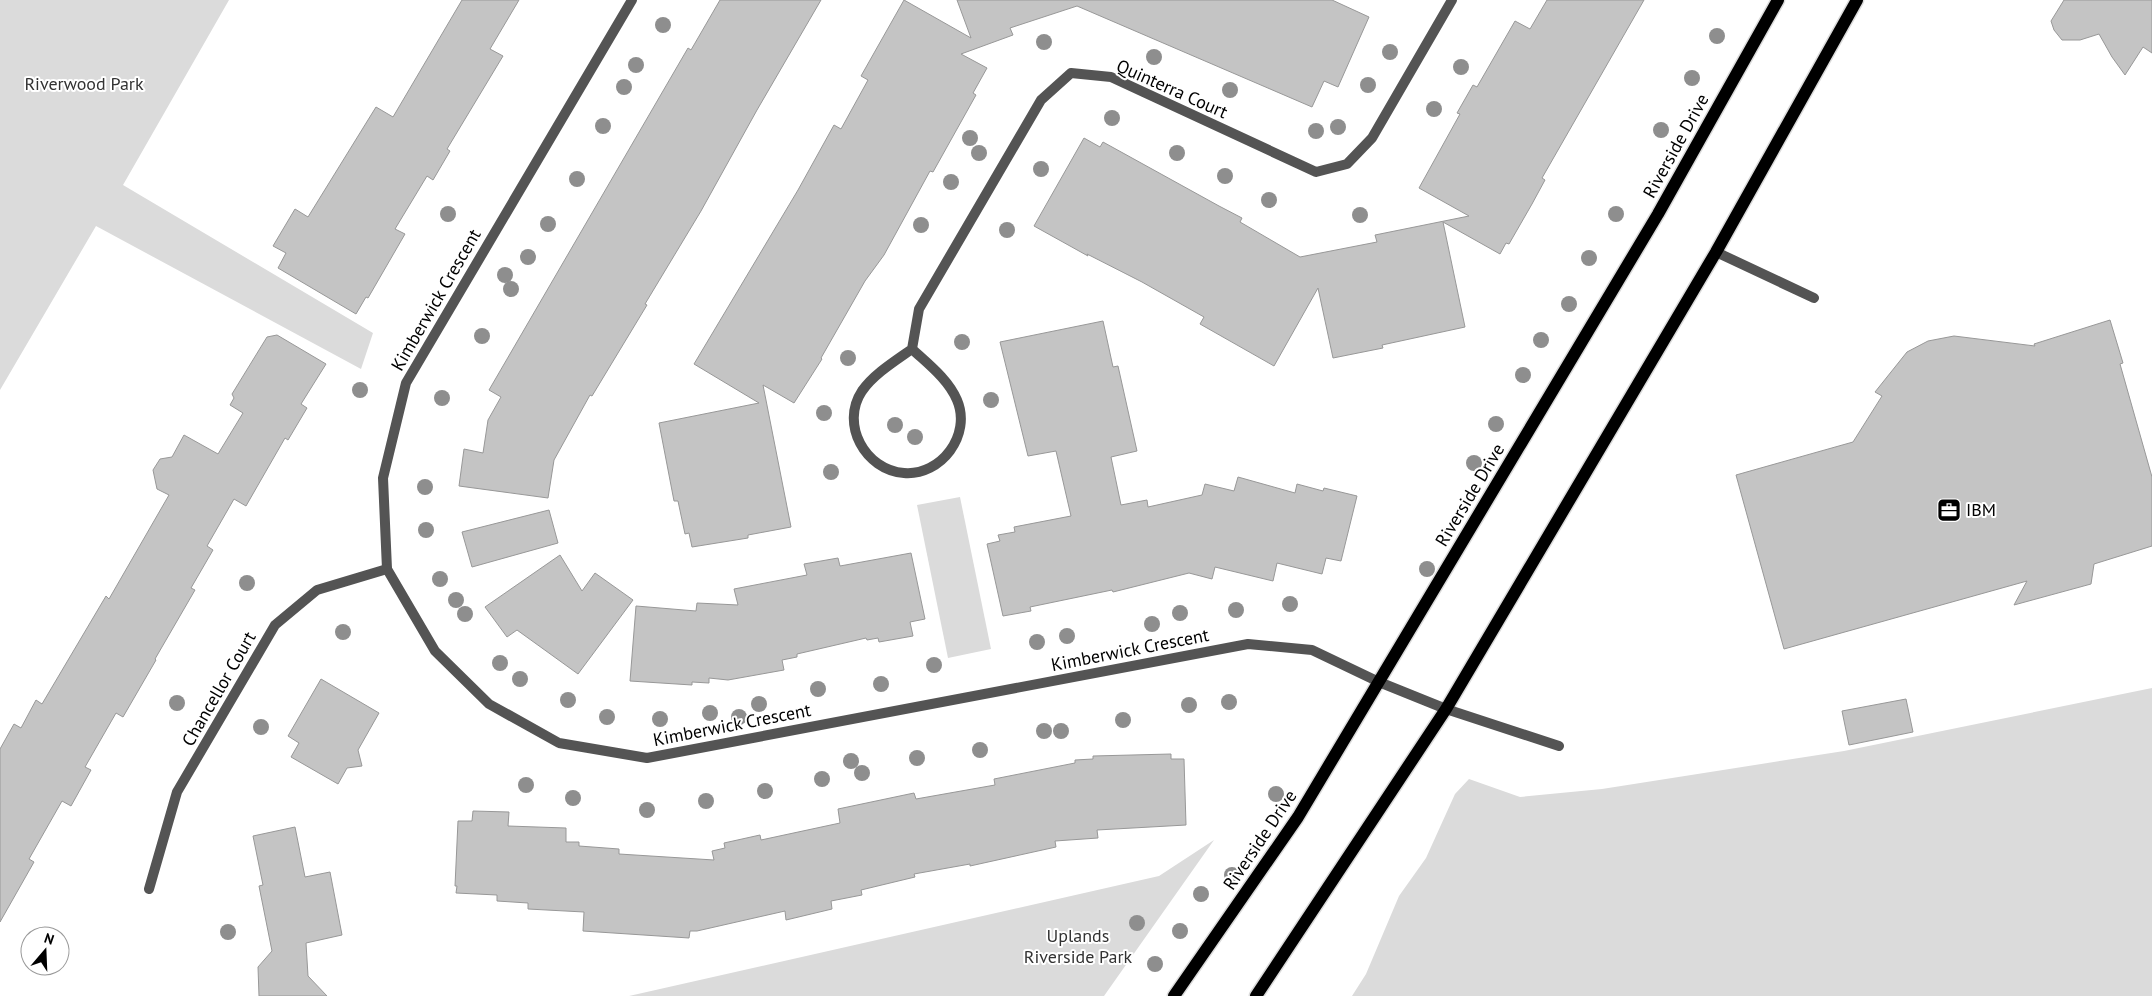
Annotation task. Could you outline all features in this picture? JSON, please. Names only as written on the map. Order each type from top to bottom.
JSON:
[{"type":"main road","name":"Riverside Drive","points":[[1174,996],[1298,817],[1658,214],[1778,0]]},
{"type":"main road","points":[[1256,996],[1446,709],[1716,252],[1857,0]]},
{"type":"street","name":"Kimberwick Crescent","points":[[632,0],[406,382],[383,478],[387,569],[436,651],[489,704],[559,743],[647,758],[1248,644],[1312,650],[1379,682],[1446,709],[1559,746]]},
{"type":"street","name":"Quinterra Court","points":[[912,349],[919,309],[1041,100],[1071,73],[1111,77],[1316,172],[1347,164],[1372,138],[1452,0]]},
{"type":"street","points":[[1716,252],[1814,298]]},
{"type":"street","points":[[912,349],[948,385],[957,401],[961,420],[958,438],[951,450],[939,463],[922,471],[904,473],[880,466],[866,454],[857,438],[853,420],[862,391],[874,378],[912,349]]},
{"type":"street","name":"Chancellor Court","points":[[149,889],[177,792],[275,625],[317,590],[387,569]]},
{"type":"green space","name":"Riverwood Park","points":[[0,0],[229,0],[123,185],[373,333],[361,369],[96,226],[0,390]]},
{"type":"green space","points":[[960,497],[991,649],[948,658],[917,505]]},
{"type":"green space","points":[[2152,688],[2152,996],[1352,996],[1366,974],[1399,896],[1426,858],[1455,794],[1469,779],[1520,797],[1602,789],[1844,751]]},
{"type":"green space","name":"Uplands Riverside Park","points":[[1214,840],[1104,996],[629,996],[1159,876]]},
{"type":"building","points":[[462,0],[519,0],[490,49],[503,56],[447,149],[450,151],[433,180],[427,176],[395,229],[405,234],[368,298],[366,297],[356,314],[278,268],[286,253],[273,246],[295,209],[308,217],[376,107],[393,117]]},
{"type":"building","points":[[720,0],[821,0],[701,211],[645,304],[647,305],[592,396],[590,395],[554,460],[548,498],[459,486],[464,449],[483,453],[488,420],[501,397],[489,390],[688,48],[691,50]]},
{"type":"building","points":[[904,0],[971,38],[957,0],[1332,0],[1369,17],[1338,87],[1324,81],[1312,107],[1077,6],[1010,28],[1013,35],[961,54],[987,68],[973,93],[976,95],[933,172],[930,171],[884,255],[865,281],[822,359],[794,403],[763,385],[791,527],[748,535],[748,538],[692,547],[689,533],[685,534],[678,501],[674,501],[659,423],[759,403],[694,364],[798,190],[834,125],[841,129],[868,80],[861,76]]},
{"type":"building","points":[[1547,0],[1644,0],[1542,178],[1545,180],[1532,204],[1509,244],[1506,243],[1500,254],[1443,222],[1465,327],[1382,345],[1383,348],[1333,358],[1318,288],[1274,366],[1200,324],[1204,317],[1142,282],[1087,254],[1088,256],[1034,226],[1084,138],[1100,147],[1103,142],[1242,218],[1240,222],[1300,257],[1377,242],[1375,235],[1469,216],[1419,188],[1460,114],[1457,113],[1473,85],[1477,87],[1515,21],[1530,29]]},
{"type":"building","points":[[2064,0],[2152,0],[2152,53],[2143,47],[2125,75],[2099,34],[2080,40],[2062,40],[2054,30],[2051,21]]},
{"type":"building","name":"IBM","points":[[2110,320],[2123,363],[2120,364],[2152,477],[2152,546],[2094,564],[2091,584],[2014,605],[2027,581],[1784,649],[1736,475],[1853,442],[1882,396],[1875,392],[1907,352],[1928,341],[1954,336],[2035,346],[2034,344]]},
{"type":"building","points":[[1103,321],[1113,367],[1118,366],[1137,451],[1111,457],[1121,505],[1147,500],[1148,507],[1202,495],[1205,484],[1234,491],[1238,477],[1295,493],[1297,484],[1323,491],[1324,488],[1357,496],[1341,561],[1326,558],[1322,574],[1277,563],[1273,581],[1215,567],[1212,579],[1189,573],[1113,592],[1112,590],[1030,607],[1031,611],[1003,616],[987,544],[1000,541],[998,535],[1015,532],[1014,527],[1071,516],[1056,451],[1028,456],[1000,342]]},
{"type":"building","points":[[277,335],[326,364],[301,404],[307,408],[288,440],[285,438],[246,506],[234,499],[207,546],[213,550],[191,588],[195,590],[123,717],[116,713],[85,767],[91,770],[71,806],[62,801],[29,859],[34,862],[0,922],[0,749],[14,724],[21,728],[36,700],[42,704],[106,596],[109,599],[169,495],[157,489],[153,470],[160,459],[172,457],[184,435],[218,454],[243,413],[230,405],[234,398],[232,394],[267,337]]},
{"type":"building","points":[[549,510],[558,543],[472,567],[462,532]]},
{"type":"building","points":[[911,553],[925,619],[910,622],[913,636],[879,642],[878,638],[867,640],[866,638],[797,654],[797,657],[782,660],[784,670],[728,680],[709,678],[709,683],[692,682],[692,685],[630,681],[636,606],[696,611],[697,603],[738,605],[734,589],[807,575],[804,564],[838,558],[840,566]]},
{"type":"building","points":[[560,555],[582,591],[595,573],[633,600],[578,674],[517,630],[507,637],[485,607]]},
{"type":"building","points":[[321,679],[379,713],[358,750],[362,766],[347,768],[338,784],[291,757],[299,743],[288,736]]},
{"type":"building","points":[[1906,699],[1913,732],[1849,745],[1842,711]]},
{"type":"building","points":[[1171,754],[1171,759],[1184,759],[1186,825],[1097,830],[1098,838],[1055,841],[1056,847],[970,866],[970,864],[914,874],[915,877],[861,890],[862,895],[831,901],[832,909],[786,920],[785,911],[690,931],[689,938],[583,931],[584,912],[528,909],[528,903],[497,901],[497,895],[456,893],[458,821],[472,821],[473,811],[509,812],[508,826],[566,828],[566,842],[579,842],[579,846],[619,849],[619,854],[714,860],[712,851],[725,848],[724,843],[760,835],[761,840],[840,823],[838,809],[914,793],[916,799],[995,785],[994,779],[1075,763],[1075,760],[1093,759],[1093,756]]},
{"type":"building","points":[[295,827],[305,877],[330,872],[342,935],[306,943],[308,976],[327,996],[259,996],[258,967],[272,951],[259,886],[263,885],[253,836]]},
{"type":"place","name":"IBM","points":[[1949,510]]}]
